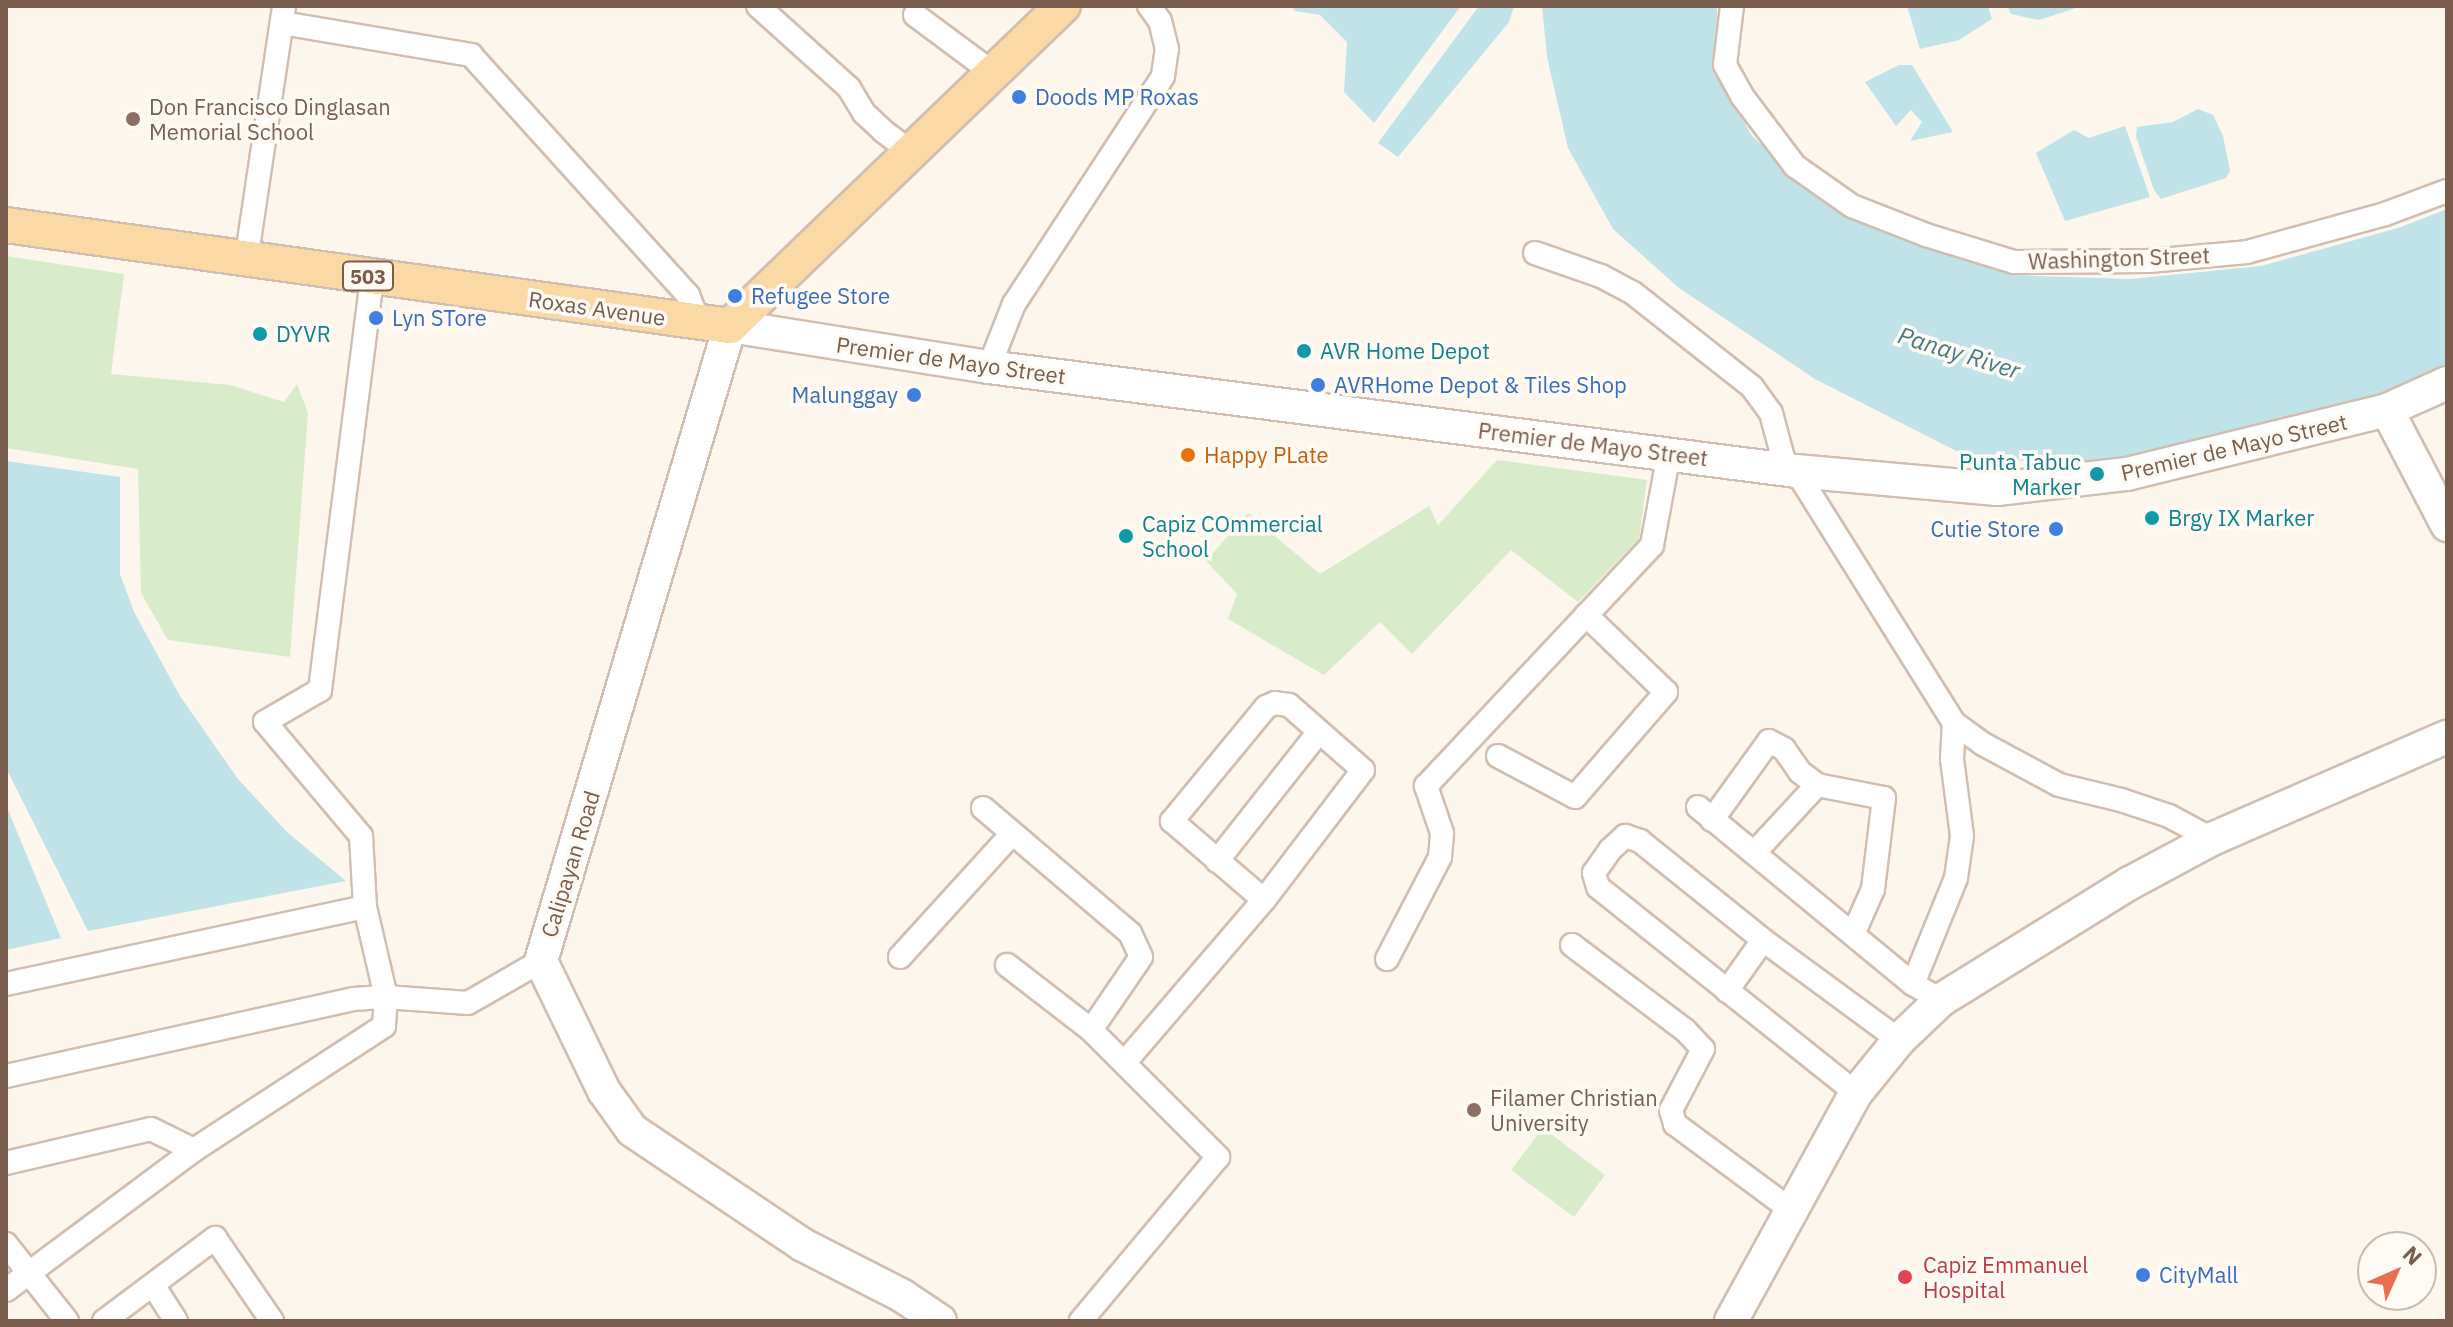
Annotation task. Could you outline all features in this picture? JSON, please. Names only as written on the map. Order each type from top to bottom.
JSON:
[{"type":"main road","points":[[715,325],[911,152],[1063,6]]},
{"type":"main road","name":"Roxas Avenue","points":[[6,225],[715,325]]},
{"type":"main road","name":"Premier de Mayo Street","points":[[715,325],[989,367],[1791,470],[1997,489],[2127,474],[2387,410],[2447,383]]},
{"type":"main road","name":"Calipayan Road","points":[[715,325],[541,961],[604,1091],[632,1130],[803,1245],[901,1295],[940,1321]]},
{"type":"main road","points":[[2387,410],[2447,525]]},
{"type":"main road","points":[[1731,1321],[1856,1093],[1899,1040],[1941,1000],[2130,883],[2212,839],[2447,737]]},
{"type":"street","points":[[758,6],[849,88],[864,113],[911,152]]},
{"type":"street","points":[[989,367],[1014,304],[1163,76],[1167,49],[1160,21],[1149,6]]},
{"type":"street","name":"Washington Street","points":[[1732,6],[1725,65],[1742,96],[1795,166],[1852,206],[1926,235],[2014,262],[2149,261],[2247,252],[2385,214],[2447,191]]},
{"type":"street","points":[[246,261],[283,15],[471,55],[715,325]]},
{"type":"street","points":[[915,15],[993,73]]},
{"type":"street","points":[[1535,253],[1601,276],[1633,293],[1752,387],[1771,413],[1791,470],[1954,723],[1983,744],[2059,785],[2157,812],[2212,839]]},
{"type":"street","points":[[6,1290],[194,1150],[384,1026],[386,997],[365,907],[361,836],[265,722],[320,690],[372,276]]},
{"type":"street","points":[[1387,959],[1440,857],[1442,833],[1426,786],[1652,545],[1669,453]]},
{"type":"street","points":[[1498,756],[1575,797],[1666,692],[1586,615]]},
{"type":"street","points":[[1125,1062],[1264,900],[1363,770],[1289,705],[1275,703],[1266,707],[1172,821],[1264,900]]},
{"type":"street","points":[[1913,984],[1956,878],[1962,836],[1952,759],[1954,723]]},
{"type":"street","points":[[1217,861],[1319,732]]},
{"type":"street","points":[[1854,932],[1873,889],[1884,798],[1817,785],[1800,772],[1784,749],[1769,741],[1705,814],[1854,932],[1913,984],[1941,1000]]},
{"type":"street","points":[[1755,852],[1817,785]]},
{"type":"street","points":[[983,808],[1130,933],[1141,957],[1133,975],[1091,1030]]},
{"type":"street","points":[[900,957],[1012,834]]},
{"type":"street","points":[[1856,1093],[1598,887],[1594,873],[1625,836],[1640,841],[1763,940],[1899,1040]]},
{"type":"street","points":[[6,984],[365,907]]},
{"type":"street","points":[[1727,991],[1763,940]]},
{"type":"street","points":[[1572,945],[1685,1030],[1703,1049],[1671,1110],[1675,1124],[1790,1209]]},
{"type":"street","points":[[6,1076],[316,1006],[386,997],[468,1003],[541,961]]},
{"type":"street","points":[[1007,965],[1091,1030],[1218,1157],[1081,1321]]},
{"type":"street","points":[[6,1163],[151,1129],[194,1150]]},
{"type":"street","points":[[104,1321],[215,1238],[272,1321]]},
{"type":"street","points":[[6,1244],[67,1321]]},
{"type":"street","points":[[153,1285],[176,1321]]},
{"type":"green space","points":[[6,256],[124,274],[111,374],[230,385],[284,402],[297,384],[308,413],[290,657],[168,640],[141,593],[138,469],[6,448]]},
{"type":"green space","points":[[1497,460],[1647,480],[1639,539],[1578,602],[1511,550],[1412,654],[1380,622],[1324,675],[1228,619],[1237,594],[1206,561],[1248,513],[1320,574],[1429,506],[1438,525]]},
{"type":"green space","points":[[1543,1128],[1605,1175],[1574,1217],[1511,1170]]},
{"type":"water","points":[[1291,6],[1461,6],[1374,123],[1344,92],[1347,42],[1320,15],[1295,11]]},
{"type":"water","points":[[1479,6],[1514,6],[1509,22],[1398,157],[1378,143]]},
{"type":"water","name":"Panay River","points":[[1542,6],[1717,6],[1716,74],[1752,136],[1810,188],[1886,233],[2012,275],[2130,279],[2261,266],[2398,228],[2447,209],[2447,367],[2345,411],[2125,465],[1970,458],[1815,379],[1679,288],[1613,229],[1568,148],[1547,57]]},
{"type":"water","points":[[1907,6],[1988,6],[1992,19],[1959,40],[1920,49]]},
{"type":"water","points":[[2007,6],[2082,6],[2039,20],[2011,14]]},
{"type":"water","points":[[1899,65],[1912,65],[1953,132],[1910,141],[1922,122],[1911,110],[1896,126],[1865,82]]},
{"type":"water","points":[[2198,109],[2213,115],[2223,136],[2230,171],[2226,178],[2161,199],[2154,190],[2136,137],[2137,127],[2173,122]]},
{"type":"water","points":[[2125,126],[2150,197],[2065,221],[2036,153],[2074,130],[2089,138]]},
{"type":"water","points":[[6,461],[120,477],[120,574],[134,612],[180,696],[238,779],[288,833],[346,881],[88,931],[6,768]]},
{"type":"water","points":[[6,805],[61,938],[6,950]]},
{"type":"place","name":"Doods MP Roxas","points":[[1019,97]]},
{"type":"place","name":"Don Francisco Dinglasan Memorial School","points":[[133,119]]},
{"type":"place","name":"Refugee Store","points":[[735,296]]},
{"type":"place","name":"Lyn STore","points":[[376,318]]},
{"type":"place","name":"DYVR","points":[[260,334]]},
{"type":"place","name":"AVR Home Depot","points":[[1304,351]]},
{"type":"place","name":"AVRHome Depot & Tiles Shop","points":[[1318,385]]},
{"type":"place","name":"Malunggay","points":[[914,395]]},
{"type":"place","name":"Happy PLate","points":[[1188,455]]},
{"type":"place","name":"Punta Tabuc Marker","points":[[2097,474]]},
{"type":"place","name":"Brgy IX Marker","points":[[2152,518]]},
{"type":"place","name":"Cutie Store","points":[[2056,529]]},
{"type":"place","name":"Capiz COmmercial School","points":[[1126,536]]},
{"type":"place","name":"Filamer Christian University","points":[[1474,1110]]},
{"type":"place","name":"CityMall","points":[[2143,1275]]},
{"type":"place","name":"Capiz Emmanuel Hospital","points":[[1905,1277]]}]
